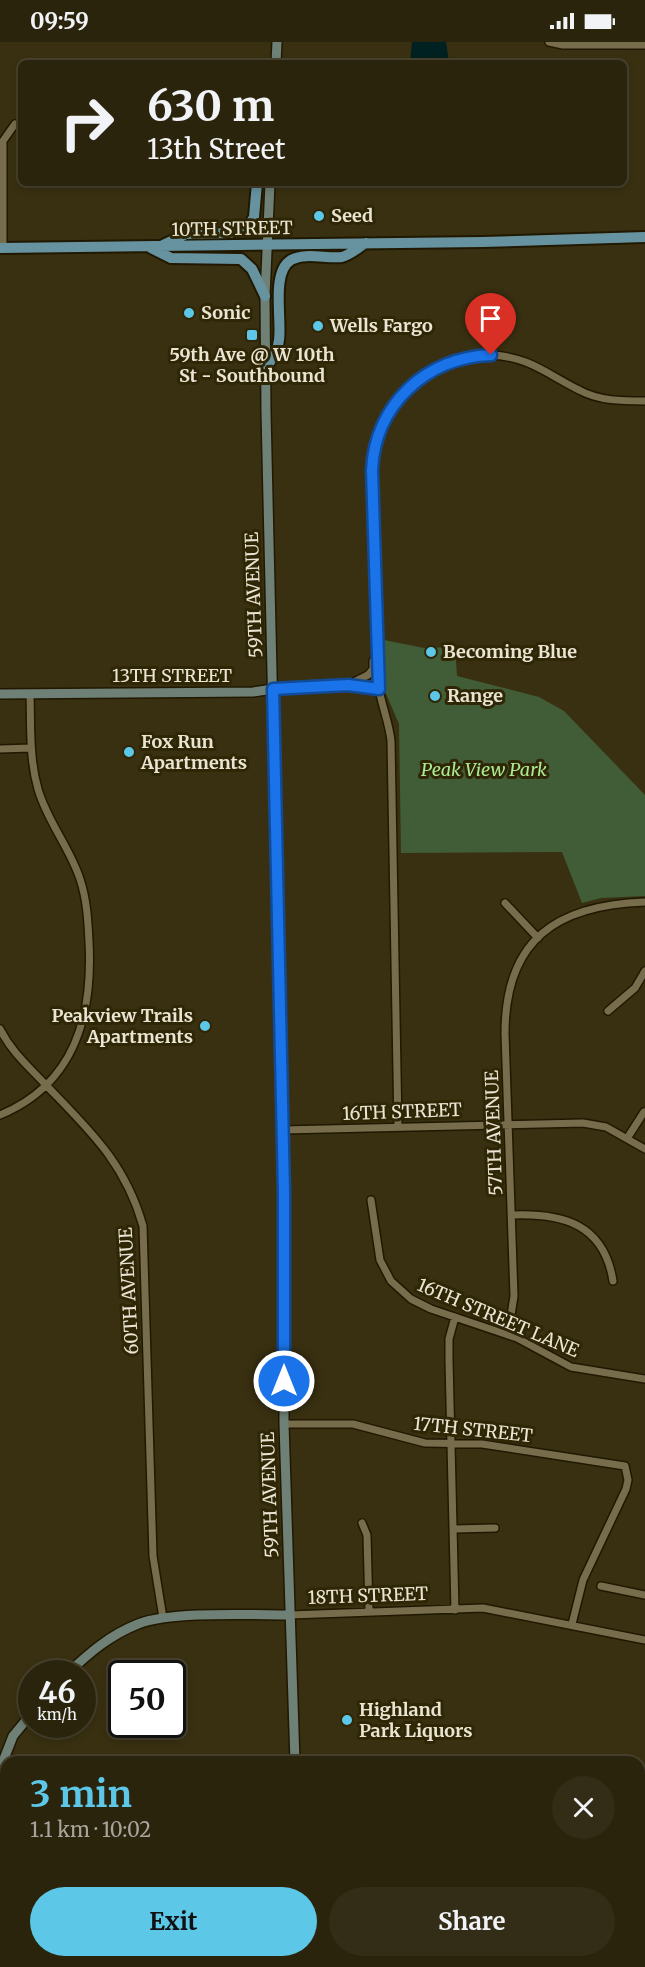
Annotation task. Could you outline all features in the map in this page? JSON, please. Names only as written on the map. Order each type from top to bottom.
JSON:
[{"type":"main road","points":[[276,60],[277,42]]},
{"type":"main road","points":[[153,247],[186,234],[230,233],[248,227],[254,217],[257,186]]},
{"type":"main road","name":"59TH AVENUE","points":[[270,186],[266,245],[266,369],[282,1130],[284,1424],[295,1756]]},
{"type":"main road","name":"10TH STREET","points":[[2,248],[645,237]]},
{"type":"main road","points":[[266,369],[276,353],[279,340],[279,281],[286,265],[292,259],[300,257],[344,257],[366,243]]},
{"type":"main road","points":[[153,247],[171,258],[241,259],[252,269],[265,296]]},
{"type":"main road","name":"13TH STREET","points":[[0,694],[253,692],[273,689]]},
{"type":"main road","name":"18TH STREET","points":[[82,1660],[96,1647],[140,1623],[164,1618],[290,1615]]},
{"type":"main road","points":[[3,1756],[18,1730]]},
{"type":"street","points":[[549,42],[563,45],[645,45]]},
{"type":"street","points":[[2,248],[3,141],[15,124]]},
{"type":"street","points":[[398,1127],[391,741],[389,724],[379,689],[376,635],[372,470],[376,441],[388,412],[405,389],[442,365],[477,355],[512,357],[531,362],[580,391],[597,397],[645,401]]},
{"type":"street","points":[[348,685],[368,675],[373,669],[373,642],[376,635]]},
{"type":"street","name":"13TH STREET","points":[[273,689],[348,685],[379,689]]},
{"type":"street","points":[[0,1115],[46,1085],[64,1064],[84,1021],[91,976],[88,909],[81,881],[71,855],[38,789],[31,748],[30,694]]},
{"type":"street","points":[[0,749],[31,748]]},
{"type":"street","name":"57TH AVENUE","points":[[508,1335],[514,1296],[505,1014],[507,998],[518,966],[538,938],[557,922],[585,909],[610,903],[645,902]]},
{"type":"street","points":[[505,903],[538,938]]},
{"type":"street","points":[[608,1011],[635,988],[645,971]]},
{"type":"street","name":"60TH AVENUE","points":[[0,1029],[13,1051],[111,1155],[130,1187],[143,1226],[153,1556],[164,1618]]},
{"type":"street","points":[[628,1137],[644,1112]]},
{"type":"street","name":"16TH STREET","points":[[282,1130],[583,1123],[606,1127],[628,1137],[645,1149]]},
{"type":"street","name":"16TH STREET LANE","points":[[372,1200],[376,1250],[391,1281],[411,1299],[508,1335],[571,1367],[645,1379]]},
{"type":"street","points":[[512,1215],[552,1215],[581,1228],[597,1241],[610,1261],[614,1281]]},
{"type":"street","points":[[455,1317],[449,1352],[455,1610]]},
{"type":"street","name":"17TH STREET","points":[[284,1424],[353,1424],[425,1443],[482,1444],[622,1465],[627,1469],[626,1489],[583,1580],[572,1624]]},
{"type":"street","points":[[362,1523],[367,1535],[369,1611]]},
{"type":"street","points":[[454,1529],[495,1528]]},
{"type":"street","points":[[602,1586],[645,1595]]},
{"type":"street","name":"18TH STREET","points":[[290,1615],[369,1611],[500,1610],[645,1640]]},
{"type":"green space","name":"Peak View Park","points":[[384,640],[424,648],[455,647],[457,676],[539,697],[564,711],[645,795],[645,896],[601,898],[582,903],[562,852],[401,853],[399,724],[384,689]]},
{"type":"water","points":[[412,42],[446,42],[449,60],[410,60]]},
{"type":"place","name":"Seed","points":[[319,216]]},
{"type":"place","name":"Sonic","points":[[189,313]]},
{"type":"place","name":"Wells Fargo","points":[[318,326]]},
{"type":"place","name":"59th Ave @ W 10th St - Southbound","points":[[252,335]]},
{"type":"place","name":"Becoming Blue","points":[[431,652]]},
{"type":"place","name":"Range","points":[[435,696]]},
{"type":"place","name":"Fox Run Apartments","points":[[129,752]]},
{"type":"place","name":"Peakview Trails Apartments","points":[[205,1026]]},
{"type":"place","name":"Highland Park Liquors","points":[[347,1720]]},
{"type":"route","points":[[284,1381],[284,1193],[273,689],[348,685],[379,689],[372,461],[380,428],[392,406],[405,389],[414,382],[436,368],[455,360],[477,355],[491,355]]}]
